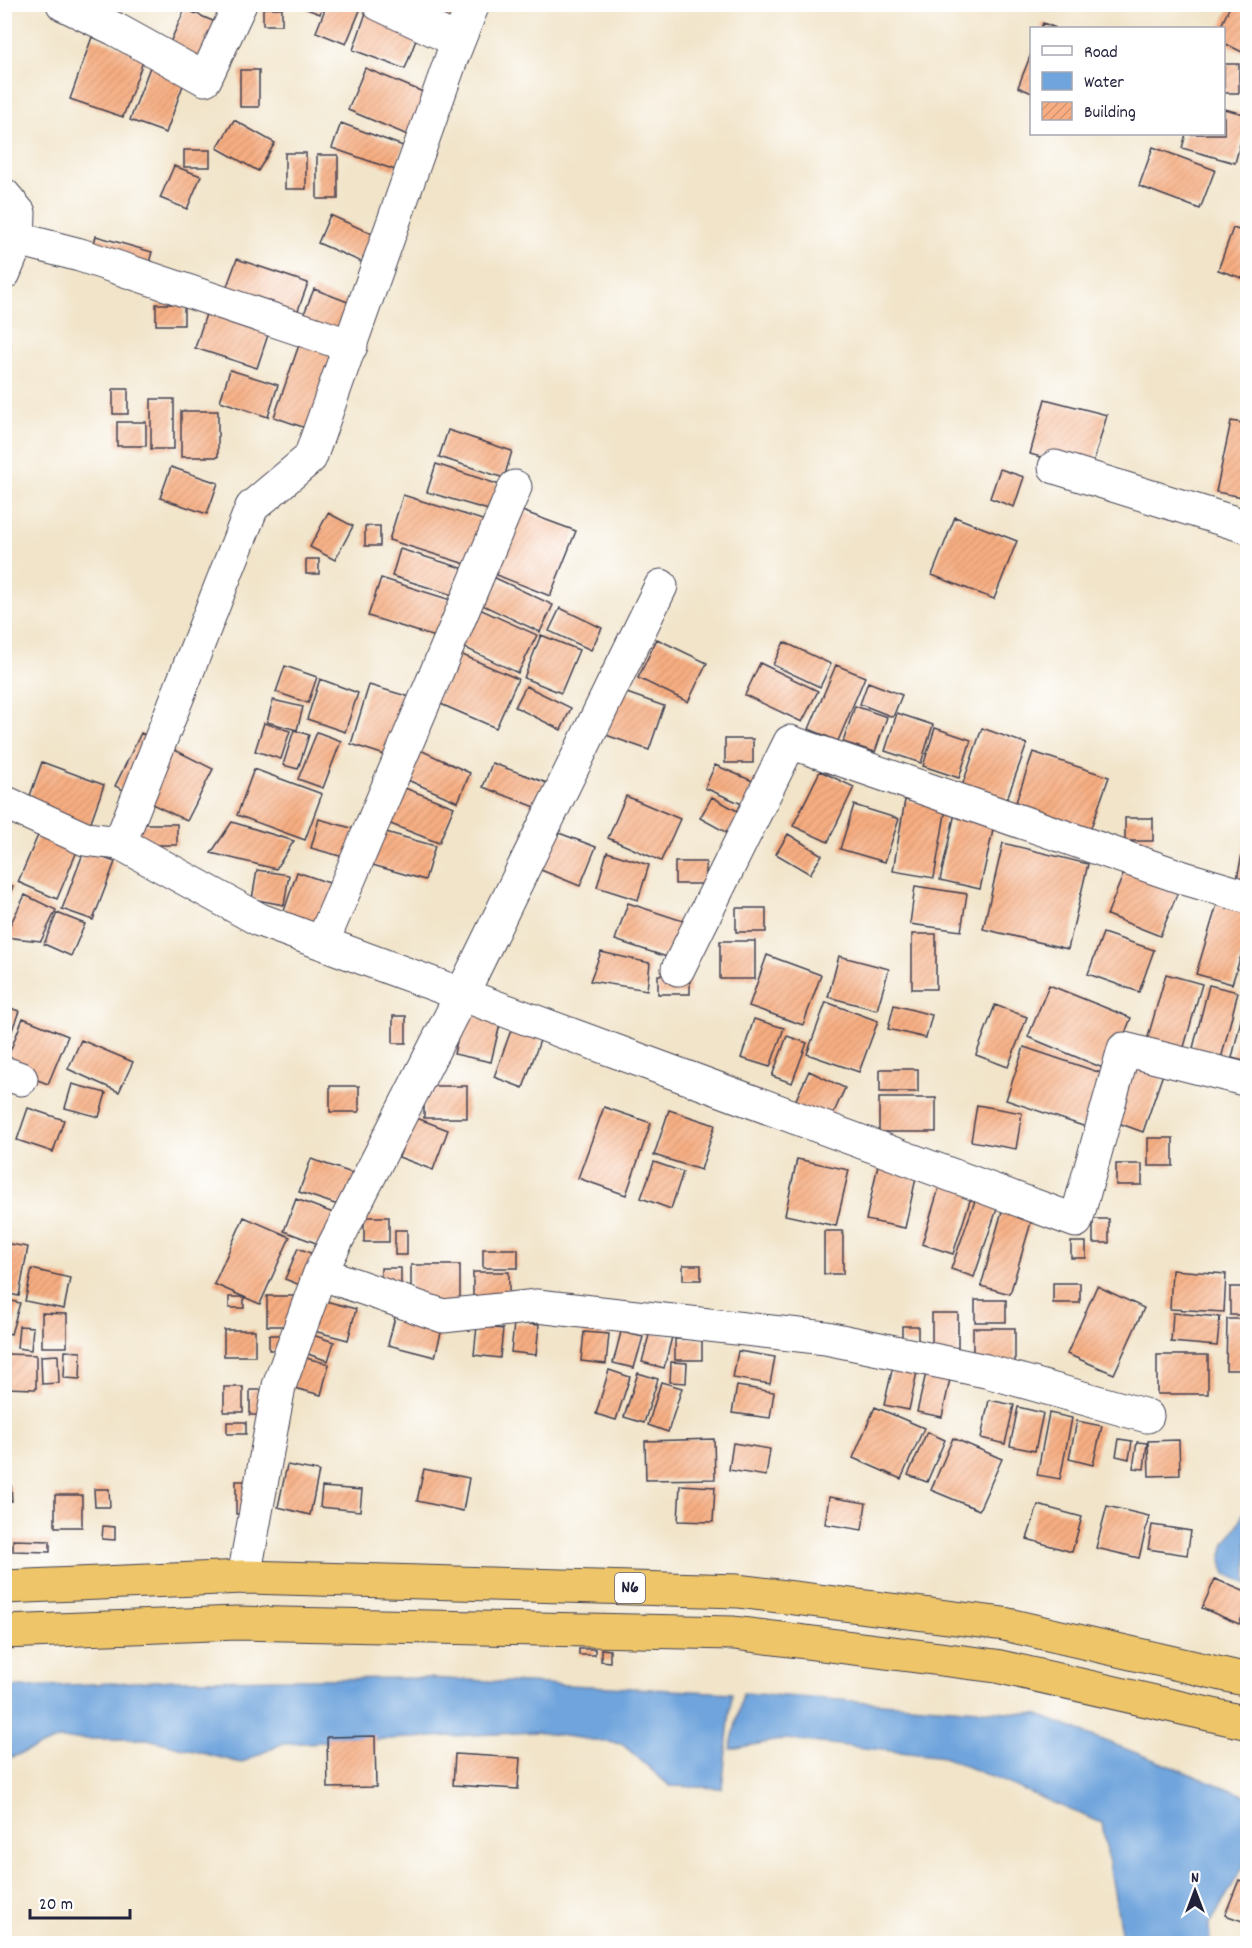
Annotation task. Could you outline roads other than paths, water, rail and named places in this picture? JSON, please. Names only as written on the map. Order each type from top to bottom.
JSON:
[{"type":"highway","name":"N6","points":[[4,1587],[244,1576],[738,1591],[1004,1624],[1248,1680]]},
{"type":"highway","name":"N6","points":[[4,1632],[237,1623],[734,1633],[996,1666],[1248,1723]]},
{"type":"street","points":[[63,4],[115,29],[205,79],[240,4]]},
{"type":"street","points":[[379,4],[458,41]]},
{"type":"street","points":[[120,843],[252,507],[310,458],[473,4]]},
{"type":"street","points":[[4,195],[19,213],[18,239],[4,273]]},
{"type":"street","points":[[18,239],[80,255],[351,346]]},
{"type":"street","points":[[1055,467],[1248,527]]},
{"type":"street","points":[[322,943],[515,487]]},
{"type":"street","points":[[244,1576],[279,1386],[320,1273],[462,994],[661,586]]},
{"type":"street","points":[[678,969],[790,742],[1184,878],[1248,897]]},
{"type":"street","points":[[4,802],[85,839],[120,843],[260,920],[1076,1221],[1124,1049],[1248,1080]]},
{"type":"street","points":[[320,1273],[443,1316],[537,1306],[826,1338],[986,1371],[1147,1416]]},
{"type":"water","points":[[1247,1479],[1247,1584],[1226,1574],[1221,1560],[1225,1543],[1239,1523],[1245,1509]]},
{"type":"water","points":[[426,1678],[732,1693],[722,1788],[670,1786],[622,1744],[536,1732],[281,1744],[241,1763],[148,1739],[59,1739],[12,1757],[5,1757],[4,1688],[179,1680]]},
{"type":"water","points":[[743,1693],[1036,1714],[1247,1796],[1247,1846],[1243,1867],[1209,1926],[1210,1943],[1123,1943],[1102,1823],[944,1757],[786,1739],[730,1749]]}]
